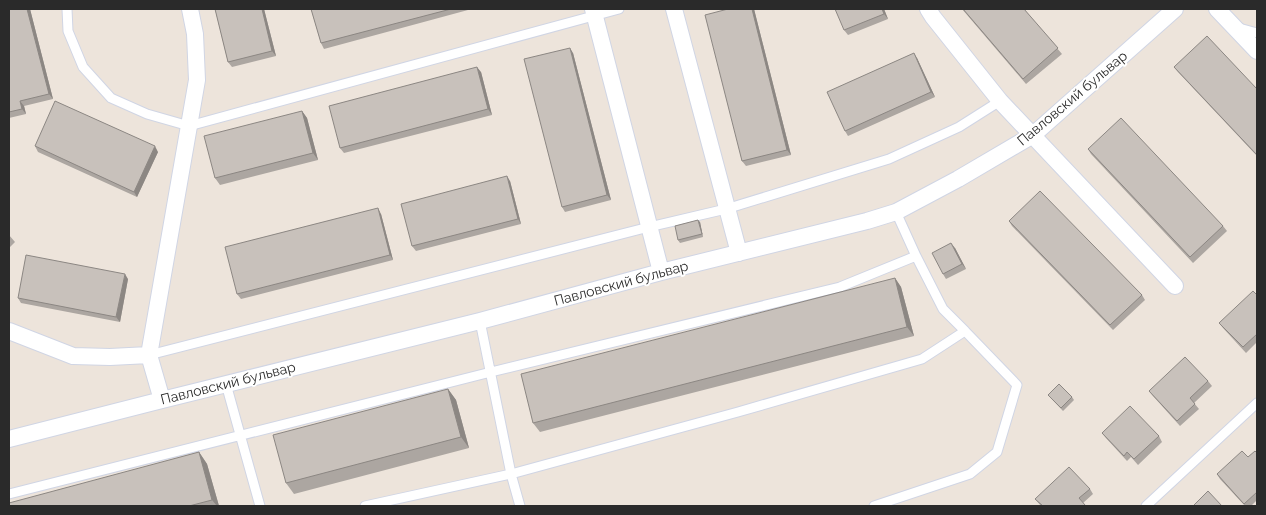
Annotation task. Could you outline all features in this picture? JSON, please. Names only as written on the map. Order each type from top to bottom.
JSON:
[{"type":"street","points":[[162,400],[148,355],[197,80],[195,34],[190,9]]},
{"type":"street","points":[[674,9],[739,253]]},
{"type":"street","points":[[928,9],[1000,101],[1175,286]]},
{"type":"street","name":"Павловский бульвар","points":[[9,439],[480,321],[661,272],[868,221],[896,212],[1010,150],[1033,135],[1175,9]]},
{"type":"street","points":[[1217,9],[1257,52]]},
{"type":"street","points":[[594,12],[661,272]]},
{"type":"street","points":[[9,331],[72,356],[148,355]]},
{"type":"lane","points":[[67,9],[68,31],[84,68],[111,98],[146,114],[189,126],[594,12],[619,9]]},
{"type":"lane","points":[[1234,26],[1257,33]]},
{"type":"lane","points":[[148,355],[726,209],[889,159],[959,127],[1000,101]]},
{"type":"lane","points":[[874,506],[970,474],[997,452],[1017,385],[943,309],[896,212]]},
{"type":"lane","points":[[9,494],[491,372],[840,287],[916,256]]},
{"type":"lane","points":[[480,321],[511,474],[520,506]]},
{"type":"lane","points":[[365,506],[511,474],[922,359],[965,331]]},
{"type":"lane","points":[[226,384],[260,506]]},
{"type":"lane","points":[[1146,506],[1257,403]]},
{"type":"building","points":[[9,9],[27,9],[49,94],[20,101],[22,109],[9,112]]},
{"type":"building","points":[[215,9],[262,9],[272,51],[228,62]]},
{"type":"building","points":[[311,9],[451,9],[321,43]]},
{"type":"building","points":[[728,9],[752,9],[787,150],[742,161],[705,15]]},
{"type":"building","points":[[835,9],[882,9],[884,14],[844,30]]},
{"type":"building","points":[[963,9],[1024,9],[1058,48],[1023,79]]},
{"type":"building","points":[[1207,36],[1257,89],[1257,155],[1174,67]]},
{"type":"building","points":[[570,48],[607,195],[562,207],[524,59]]},
{"type":"building","points":[[914,53],[931,92],[845,131],[827,92]]},
{"type":"building","points":[[477,67],[488,109],[340,148],[329,106]]},
{"type":"building","points":[[55,101],[155,146],[134,192],[35,146]]},
{"type":"building","points":[[302,111],[313,153],[215,178],[204,136]]},
{"type":"building","points":[[1121,118],[1223,226],[1190,257],[1088,149]]},
{"type":"building","points":[[507,176],[518,219],[412,246],[401,204]]},
{"type":"building","points":[[1040,191],[1142,295],[1110,325],[1009,221]]},
{"type":"building","points":[[378,208],[390,255],[237,294],[225,247]]},
{"type":"building","points":[[698,220],[702,234],[678,240],[675,226]]},
{"type":"building","points":[[951,243],[962,264],[943,274],[932,253]]},
{"type":"building","points":[[26,255],[125,274],[116,317],[18,298]]},
{"type":"building","points":[[895,278],[907,327],[533,423],[521,374]]},
{"type":"building","points":[[1253,291],[1257,295],[1257,334],[1243,347],[1219,323]]},
{"type":"building","points":[[1185,357],[1208,381],[1190,398],[1195,404],[1177,421],[1149,391]]},
{"type":"building","points":[[1059,384],[1072,397],[1061,408],[1048,395]]},
{"type":"building","points":[[448,389],[461,437],[286,483],[273,435]]},
{"type":"building","points":[[1130,406],[1159,436],[1134,459],[1127,452],[1124,456],[1102,433]]},
{"type":"building","points":[[1242,451],[1248,457],[1255,451],[1257,453],[1257,492],[1244,504],[1217,474]]},
{"type":"building","points":[[199,452],[212,500],[189,506],[9,506],[9,503]]},
{"type":"building","points":[[1069,467],[1090,489],[1079,498],[1085,505],[1043,506],[1035,499]]},
{"type":"building","points":[[1208,491],[1222,506],[1193,506]]}]
